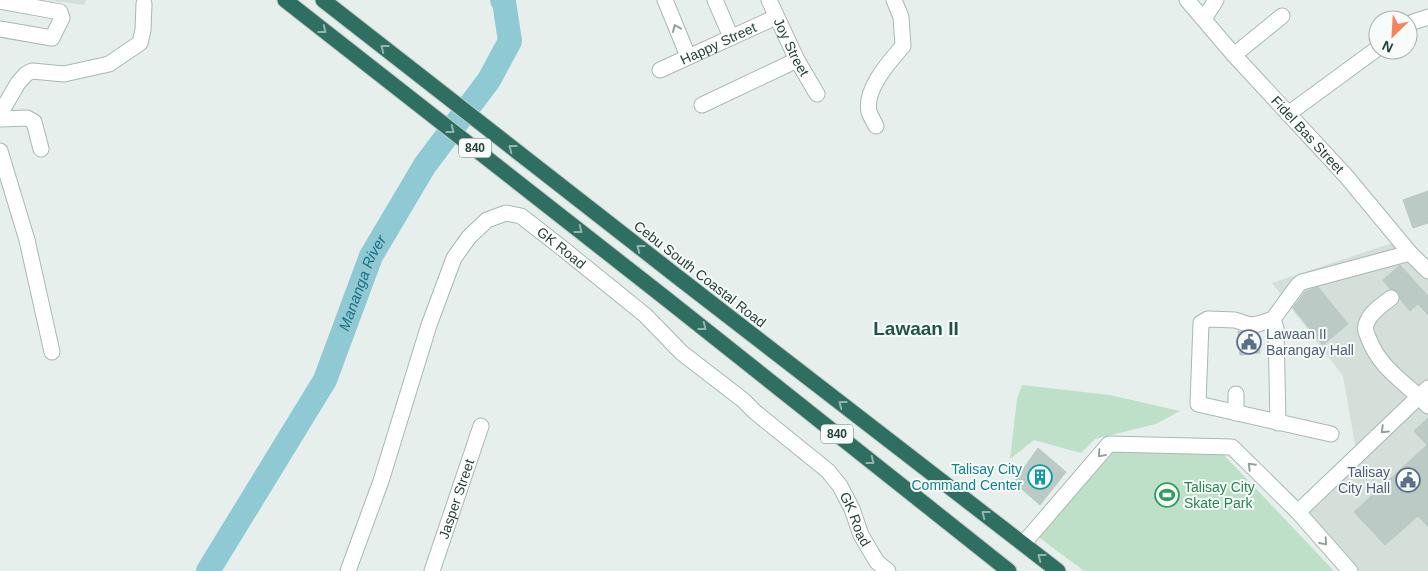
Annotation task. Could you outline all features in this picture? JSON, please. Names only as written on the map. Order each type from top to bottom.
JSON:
[{"type":"highway","name":"840","points":[[285,0],[1009,571]]},
{"type":"highway","name":"Cebu South Coastal Road","points":[[323,0],[1058,571]]},
{"type":"street","points":[[665,0],[688,56]]},
{"type":"street","points":[[715,0],[731,37]]},
{"type":"street","name":"Joy Street","points":[[769,0],[797,60],[817,94]]},
{"type":"street","points":[[876,126],[869,111],[870,100],[877,79],[903,46],[901,16],[894,0]]},
{"type":"street","name":"Fidel Bas Street","points":[[1187,0],[1234,55],[1346,176],[1410,253],[1428,271]]},
{"type":"street","points":[[1204,19],[1216,0]]},
{"type":"street","points":[[0,1],[60,12],[62,18],[52,38],[0,29]]},
{"type":"street","points":[[0,114],[18,83],[26,74],[32,71],[64,74],[109,64],[140,43],[143,30],[144,4]]},
{"type":"street","points":[[1234,55],[1282,16]]},
{"type":"street","name":"Happy Street","points":[[660,70],[776,17]]},
{"type":"street","points":[[1288,114],[1368,55]]},
{"type":"street","points":[[702,106],[797,60]]},
{"type":"street","points":[[0,120],[27,118],[34,122],[41,149]]},
{"type":"street","points":[[0,151],[27,240],[52,352]]},
{"type":"street","name":"GK Road","points":[[348,571],[381,481],[429,325],[454,258],[469,238],[487,220],[506,213],[521,216],[646,315],[682,353],[743,400],[755,412],[828,471],[840,486],[852,509],[861,535],[877,562],[888,571]]},
{"type":"street","points":[[1331,434],[1198,404],[1201,323],[1203,320],[1208,319],[1235,320],[1250,325],[1273,319],[1302,282],[1410,253]]},
{"type":"street","points":[[1298,512],[1425,397],[1394,376],[1381,362],[1365,328],[1367,321],[1372,315],[1391,298]]},
{"type":"street","points":[[1273,319],[1276,345],[1278,422]]},
{"type":"street","points":[[1236,394],[1236,413]]},
{"type":"street","name":"Jasper Street","points":[[432,571],[481,426]]},
{"type":"street","points":[[1023,544],[1109,444],[1232,447],[1298,512],[1350,571]]},
{"type":"shaded area","points":[[48,0],[86,0],[84,5]]},
{"type":"shaded area","points":[[1395,242],[1428,279],[1428,571],[1359,571],[1296,503],[1356,450],[1343,376],[1272,283]]},
{"type":"green space","points":[[1022,385],[1110,395],[1180,411],[1156,424],[1095,439],[1081,453],[1034,440],[1010,459],[1017,399]]},
{"type":"green space","name":"Talisay City Skate Park","points":[[1112,448],[1224,455],[1334,571],[1084,571],[1037,536]]},
{"type":"building","points":[[1428,191],[1428,223],[1413,228],[1403,200]]},
{"type":"building","points":[[1400,265],[1428,296],[1428,315],[1418,304],[1410,311],[1400,299],[1398,292],[1390,289],[1383,280]]},
{"type":"building","points":[[1318,287],[1348,324],[1323,345],[1293,308],[1305,292]]},
{"type":"building","name":"Lawaan II Barangay Hall","points":[[1238,331],[1247,334],[1258,333],[1260,353],[1240,355]]},
{"type":"building","name":"Talisay City Hall","points":[[1428,418],[1428,527],[1418,516],[1385,545],[1354,512],[1427,445],[1414,431]]},
{"type":"building","name":"Talisay City Command Center","points":[[1038,448],[1066,472],[1040,505],[1014,482]]},
{"type":"waterway","name":"Mananga River","points":[[208,571],[325,380],[371,256],[425,165],[489,80],[510,41],[504,2],[502,0]]},
{"type":"place","name":"Lawaan II Barangay Hall","points":[[1249,342]]},
{"type":"place","name":"Talisay City Command Center","points":[[1040,477]]},
{"type":"place","name":"Talisay City Hall","points":[[1408,480]]},
{"type":"place","name":"Talisay City Skate Park","points":[[1167,495]]},
{"type":"district","name":"Lawaan II","points":[[916,328]]}]
